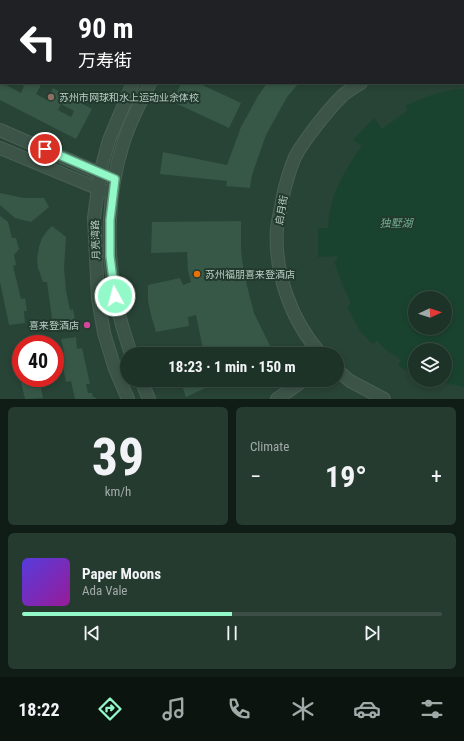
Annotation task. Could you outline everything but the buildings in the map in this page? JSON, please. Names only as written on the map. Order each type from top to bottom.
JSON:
[{"type":"street","name":"月亮湾路","points":[[128,399],[115,369],[104,333],[98,298],[94,218],[100,173],[109,140],[133,84]]},
{"type":"street","name":"月亮湾路","points":[[129,347],[115,296],[110,256],[112,194],[123,144],[135,113],[150,84]]},
{"type":"street","name":"启月街","points":[[316,347],[303,330],[284,288],[277,252],[277,227],[286,180],[296,156],[311,133],[342,96],[360,84]]},
{"type":"street","points":[[0,130],[115,179]]},
{"type":"street","points":[[0,148],[112,194]]},
{"type":"street","points":[[344,376],[350,381],[384,399]]},
{"type":"street","points":[[144,387],[149,399]]},
{"type":"street","points":[[277,399],[294,387]]},
{"type":"water","name":"独墅湖","points":[[464,89],[464,387],[452,384],[452,343],[408,343],[408,371],[398,366],[401,360],[385,349],[377,341],[372,344],[360,331],[347,307],[351,304],[334,261],[337,260],[337,256],[318,257],[318,228],[328,228],[331,205],[339,184],[349,165],[362,146],[353,140],[374,118],[382,129],[407,111],[406,106],[438,93]]},
{"type":"place","name":"苏州市网球和水上运动业余体校","points":[[51,97]]},
{"type":"place","name":"苏州福朋喜来登酒店","points":[[197,274]]},
{"type":"place","name":"喜来登酒店","points":[[87,325]]},
{"type":"route","points":[[45,149],[115,179],[110,220],[110,256],[115,296]]}]
